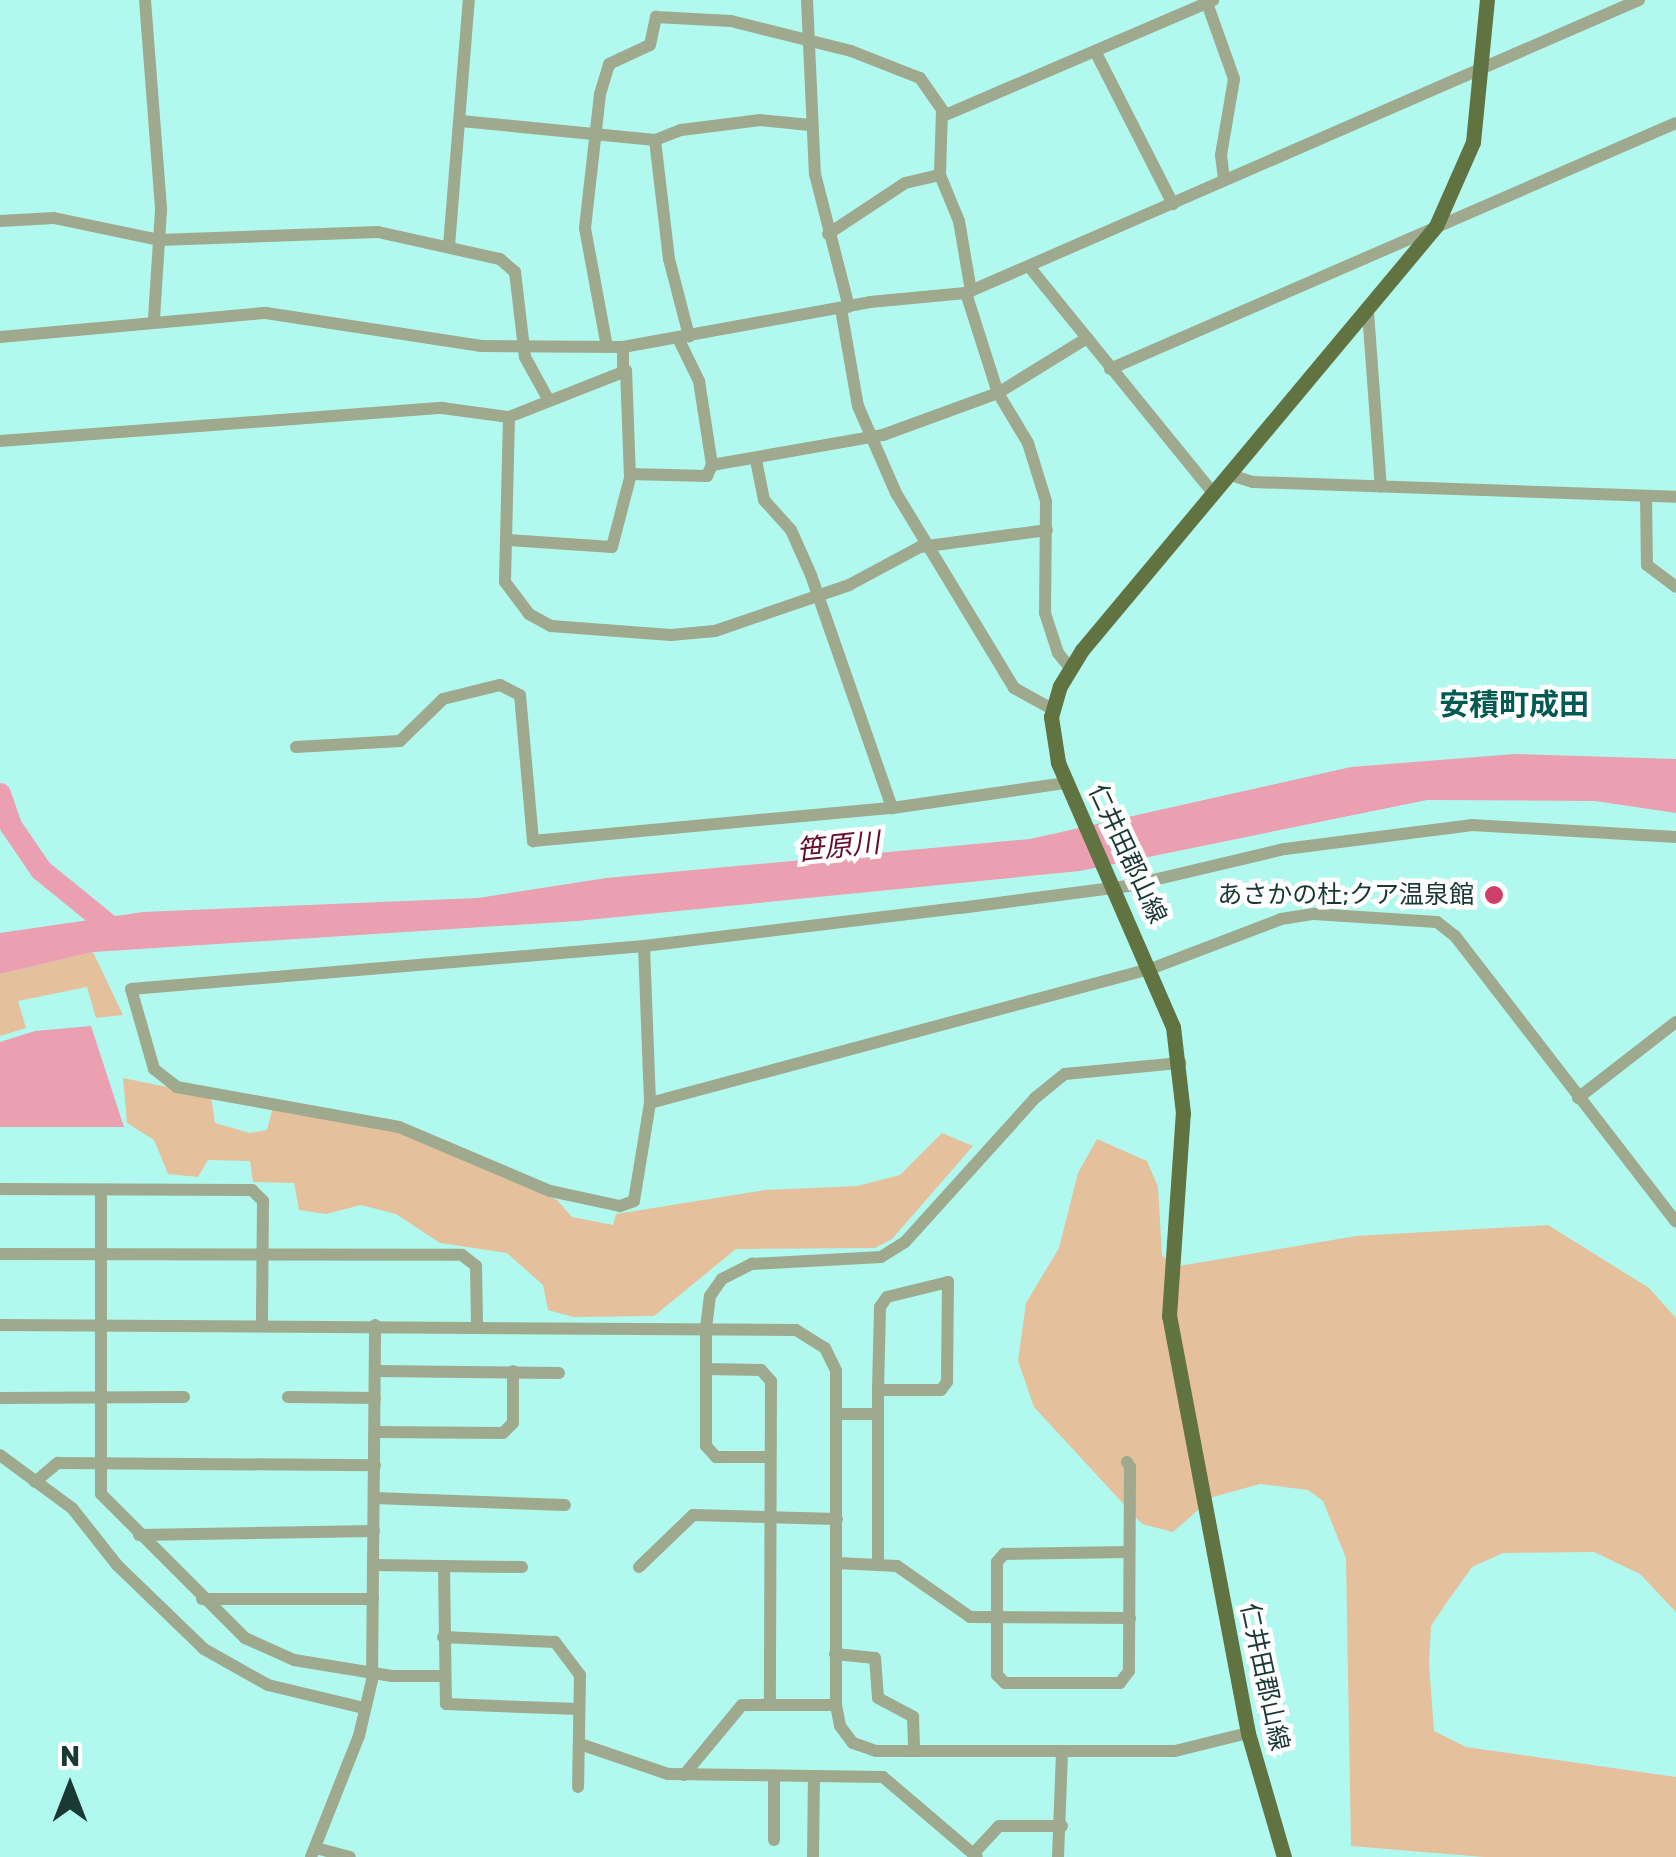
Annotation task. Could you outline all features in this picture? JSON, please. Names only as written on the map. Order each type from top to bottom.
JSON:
[{"type":"main road","points":[[1052,710],[1070,668],[1436,226],[1473,142],[1487,0]]},
{"type":"main road","name":"仁井田郡山線","points":[[1052,710],[1054,744],[1068,788],[1153,968],[1180,1063],[1169,1316],[1248,1733],[1284,1857]]},
{"type":"street","points":[[144,0],[160,240],[154,320]]},
{"type":"street","points":[[450,246],[469,0]]},
{"type":"street","points":[[607,347],[586,237],[594,135],[609,64],[648,46],[657,0]]},
{"type":"street","points":[[807,0],[810,125],[845,308],[858,406],[928,546],[1014,688],[1052,710]]},
{"type":"street","points":[[0,337],[154,320],[301,315],[440,342],[623,347],[845,308],[969,292],[1639,0]]},
{"type":"street","points":[[944,116],[1210,1],[1234,79],[1221,156],[1224,180]]},
{"type":"street","points":[[656,17],[730,20],[916,76],[944,116],[940,174],[959,221],[969,292],[998,393],[1028,443],[1047,530],[1045,613],[1058,653],[1070,668]]},
{"type":"street","points":[[1094,51],[1174,204]]},
{"type":"street","points":[[461,121],[655,140],[682,130],[760,120],[810,125]]},
{"type":"street","points":[[1110,369],[1676,122]]},
{"type":"street","points":[[630,474],[708,476],[712,465],[700,382],[684,337],[669,258],[655,140]]},
{"type":"street","points":[[828,234],[905,183],[940,174]]},
{"type":"street","points":[[0,221],[54,218],[160,240],[360,232],[450,246],[500,259],[515,272],[523,347],[547,397]]},
{"type":"street","points":[[1031,268],[1214,494]]},
{"type":"street","points":[[1368,312],[1381,487]]},
{"type":"street","points":[[712,465],[871,436],[998,393],[1087,338]]},
{"type":"street","points":[[507,540],[612,547],[630,474],[623,347]]},
{"type":"street","points":[[0,441],[442,408],[509,417],[547,397],[626,370]]},
{"type":"street","points":[[509,417],[508,589],[528,614],[551,626],[700,633],[817,596],[928,546],[1047,530]]},
{"type":"street","points":[[756,460],[764,500],[793,534],[892,808]]},
{"type":"street","points":[[1231,476],[1381,487],[1676,497]]},
{"type":"street","points":[[1646,496],[1647,565],[1676,588]]},
{"type":"street","points":[[296,748],[400,741],[443,699],[500,685],[520,695],[533,841],[1068,788]]},
{"type":"street","points":[[644,946],[650,1103],[634,1201],[594,1202],[465,1159],[399,1127],[178,1087],[154,1069],[130,989],[644,946],[1114,883],[1285,849],[1472,826],[1676,837]]},
{"type":"street","points":[[650,1103],[1153,968],[1293,916],[1437,922],[1456,936],[1676,1222]]},
{"type":"street","points":[[1578,1098],[1676,1022]]},
{"type":"street","points":[[770,1457],[716,1457],[706,1446],[706,1328],[710,1296],[737,1267],[881,1257],[905,1242],[1035,1098],[1065,1074],[1180,1063]]},
{"type":"street","points":[[0,1189],[252,1190],[263,1202],[262,1326]]},
{"type":"street","points":[[102,1190],[101,1494],[245,1638],[285,1657],[442,1676]]},
{"type":"street","points":[[0,1254],[466,1256],[476,1266],[477,1326]]},
{"type":"street","points":[[878,1390],[941,1390],[947,1382],[948,1282],[886,1297],[880,1307],[878,1390],[878,1564]]},
{"type":"street","points":[[0,1324],[784,1328],[813,1338],[835,1367],[836,1705],[840,1726],[859,1747],[914,1752],[1175,1751],[1248,1733]]},
{"type":"street","points":[[350,1857],[314,1852],[364,1708],[372,1670],[375,1325]]},
{"type":"street","points":[[706,1369],[764,1371],[771,1381],[770,1704]]},
{"type":"street","points":[[375,1371],[559,1373]]},
{"type":"street","points":[[375,1432],[503,1433],[513,1423],[513,1371]]},
{"type":"street","points":[[0,1398],[184,1398]]},
{"type":"street","points":[[288,1398],[375,1398]]},
{"type":"street","points":[[837,1414],[878,1414]]},
{"type":"street","points":[[0,1455],[72,1508],[116,1565],[204,1649],[268,1685],[364,1708]]},
{"type":"street","points":[[1127,1462],[1129,1552],[1130,1618],[1130,1671],[1120,1682],[1006,1682],[997,1674],[997,1562],[1006,1552],[1129,1552]]},
{"type":"street","points":[[35,1482],[54,1463],[374,1465]]},
{"type":"street","points":[[374,1498],[565,1505]]},
{"type":"street","points":[[639,1567],[692,1516],[836,1519]]},
{"type":"street","points":[[139,1534],[374,1532]]},
{"type":"street","points":[[837,1563],[896,1566],[967,1617],[1130,1618]]},
{"type":"street","points":[[374,1565],[522,1567]]},
{"type":"street","points":[[444,1566],[443,1700],[454,1709],[579,1709]]},
{"type":"street","points":[[202,1599],[374,1599]]},
{"type":"street","points":[[443,1637],[552,1639],[579,1670],[578,1787]]},
{"type":"street","points":[[835,1654],[876,1658],[878,1698],[914,1717],[914,1752]]},
{"type":"street","points":[[684,1775],[739,1707],[836,1705]]},
{"type":"street","points":[[580,1744],[684,1775],[883,1777],[975,1855],[999,1826],[1062,1826]]},
{"type":"street","points":[[1058,1857],[1062,1753]]},
{"type":"street","points":[[774,1776],[774,1840]]},
{"type":"street","points":[[813,1857],[814,1776]]},
{"type":"shaded area","points":[[1515,754],[1676,759],[1676,813],[1595,801],[1427,800],[1080,871],[577,921],[93,952],[0,974],[0,933],[143,912],[478,898],[606,878],[1030,839],[1351,767]]},
{"type":"shaded area","points":[[93,952],[123,1015],[96,1018],[87,987],[18,1001],[26,1028],[0,1036],[0,974]]},
{"type":"shaded area","points":[[91,1026],[124,1127],[0,1127],[0,1042],[35,1031]]},
{"type":"shaded area","points":[[123,1078],[211,1096],[215,1123],[250,1133],[267,1130],[273,1107],[405,1134],[557,1200],[572,1217],[613,1225],[616,1214],[765,1190],[857,1186],[900,1175],[942,1133],[973,1146],[892,1239],[875,1248],[736,1249],[654,1316],[573,1317],[548,1310],[543,1285],[507,1253],[440,1243],[396,1214],[361,1205],[326,1214],[299,1210],[294,1183],[253,1182],[250,1161],[208,1160],[198,1177],[168,1174],[154,1140],[127,1123]]},
{"type":"shaded area","points":[[1097,1139],[1147,1161],[1158,1187],[1162,1255],[1173,1267],[1356,1236],[1548,1225],[1649,1288],[1676,1318],[1676,1612],[1640,1574],[1594,1552],[1503,1553],[1472,1567],[1431,1626],[1429,1664],[1434,1731],[1466,1747],[1676,1777],[1676,1857],[1484,1857],[1351,1846],[1346,1558],[1323,1501],[1308,1490],[1260,1484],[1213,1497],[1173,1532],[1142,1524],[1034,1407],[1018,1361],[1026,1303],[1059,1248],[1078,1173]]},
{"type":"waterway","points":[[0,794],[11,826],[41,870],[121,935]]},
{"type":"place","name":"あさかの杜;クア温泉館","points":[[1494,895]]},
{"type":"district","name":"安積町成田","points":[[1514,705]]},
{"type":"water label","name":"笹原川","points":[[838,847]]}]
